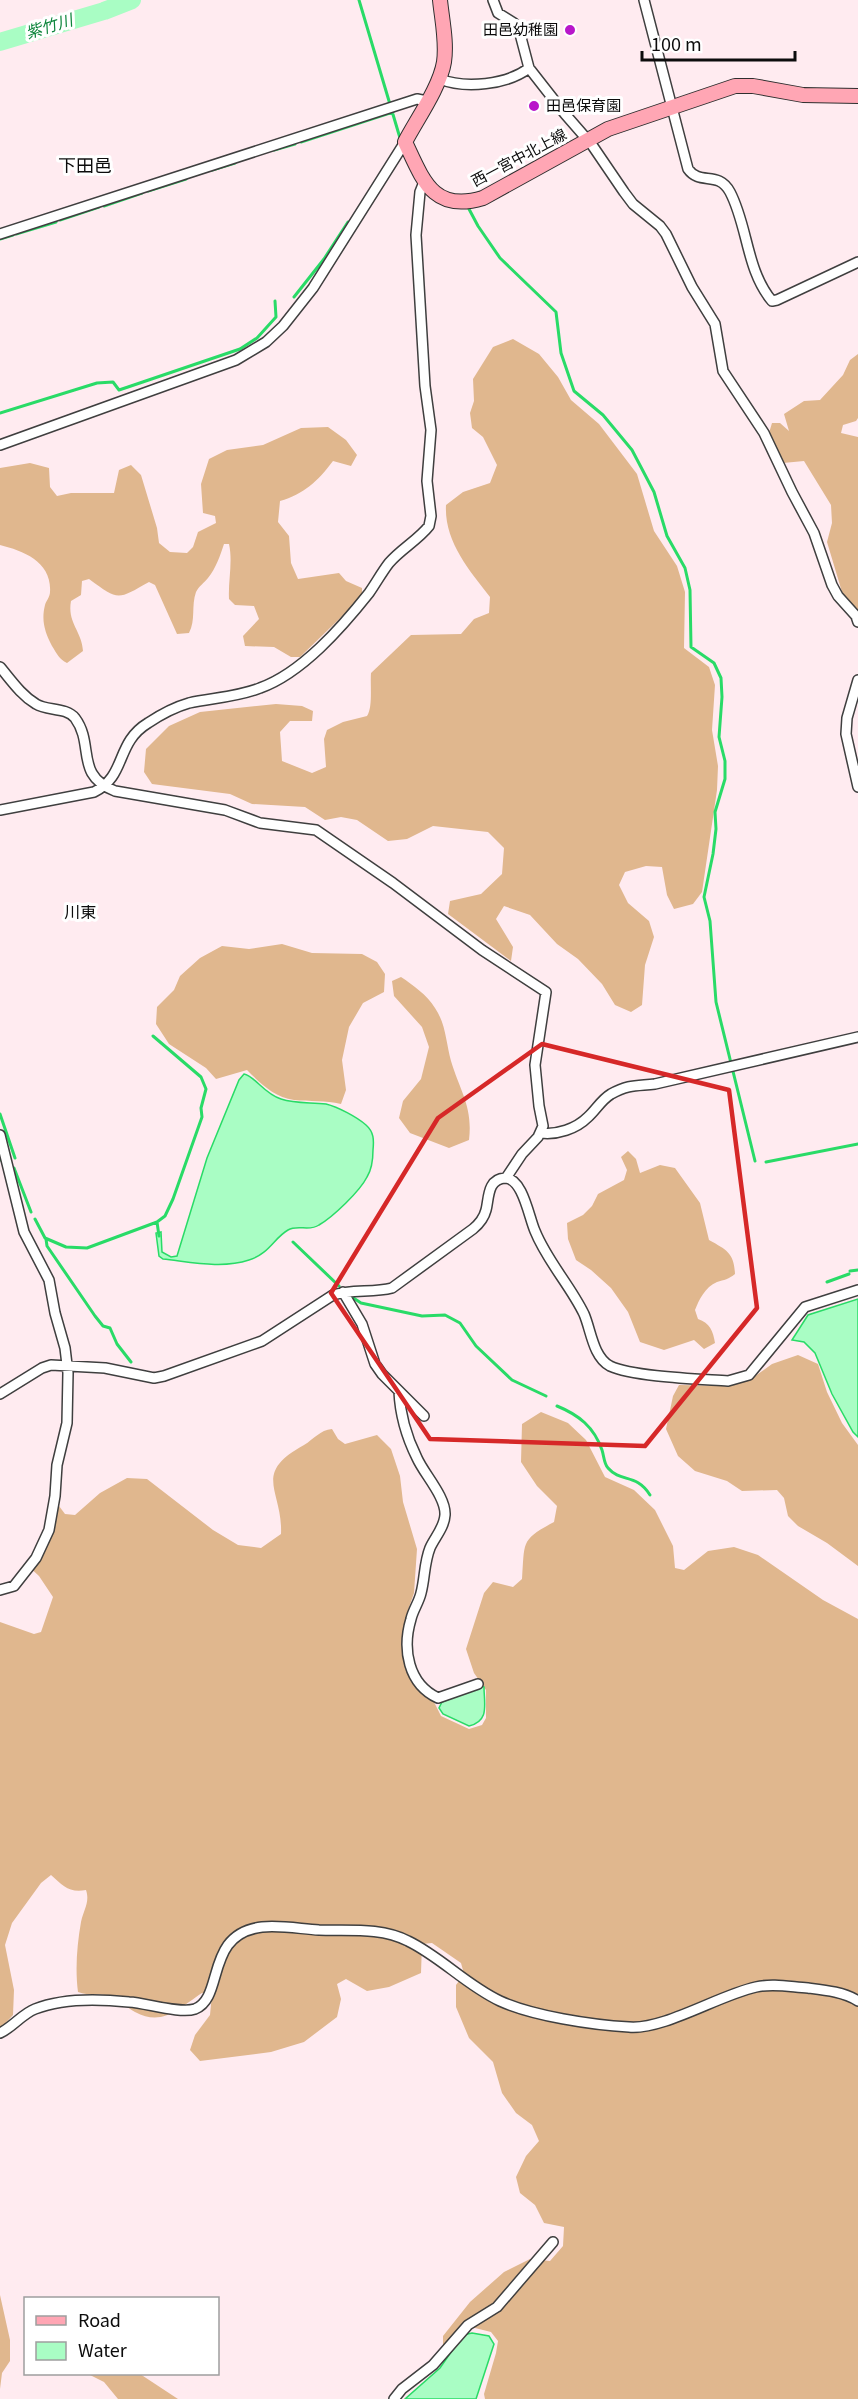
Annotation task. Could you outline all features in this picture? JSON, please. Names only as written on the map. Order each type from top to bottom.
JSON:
[{"type":"main road","points":[[405,142],[440,79],[445,49],[440,0]]},
{"type":"main road","name":"西一宮中北上線","points":[[405,142],[424,182],[438,196],[461,202],[471,201],[483,198],[608,129],[735,86],[753,86],[803,95],[858,96]]},
{"type":"street","points":[[493,0],[498,13],[514,23],[519,30],[529,68],[588,140],[633,204],[660,226],[666,234],[692,287],[715,324],[723,372],[764,433],[814,533],[832,585],[858,621]]},
{"type":"street","points":[[644,0],[687,169],[697,178],[716,179],[724,183],[730,192],[759,281],[772,301],[858,262]]},
{"type":"street","points":[[440,79],[454,83],[503,82],[529,68]]},
{"type":"street","points":[[0,234],[315,130],[417,99],[427,101]]},
{"type":"street","points":[[0,445],[236,360],[266,342],[283,326],[313,288],[405,142]]},
{"type":"street","points":[[0,810],[94,792],[104,787],[115,774],[123,750],[132,736],[146,724],[186,704],[261,688],[297,667],[350,615],[387,565],[429,526],[431,516],[427,482],[431,430],[425,386],[416,236],[420,192],[424,182]]},
{"type":"street","points":[[0,667],[22,693],[35,703],[43,708],[73,715],[82,734],[91,774],[104,787],[115,791],[225,810],[260,823],[316,830],[410,895],[482,950],[546,992],[535,1065],[538,1106],[543,1126],[541,1133],[522,1154],[506,1178]]},
{"type":"street","points":[[858,680],[847,718],[846,734],[858,788]]},
{"type":"street","points":[[541,1133],[554,1134],[575,1126],[587,1118],[609,1095],[637,1084],[656,1084],[858,1037]]},
{"type":"street","points":[[0,1136],[24,1232],[49,1280],[67,1365],[67,1423],[57,1465],[55,1496],[49,1530],[36,1558],[14,1586],[0,1590]]},
{"type":"street","points":[[0,1394],[42,1368],[67,1365],[105,1368],[154,1378],[164,1376],[262,1341],[325,1300],[343,1292],[381,1291],[402,1283],[481,1221],[492,1185],[499,1179],[506,1178],[512,1180],[518,1187],[535,1233],[584,1313],[601,1357],[610,1366],[643,1373],[728,1381],[740,1379],[749,1375],[759,1365],[805,1307],[858,1290]]},
{"type":"street","points":[[343,1292],[362,1324],[375,1365],[424,1416]]},
{"type":"street","points":[[399,1391],[401,1417],[409,1438],[452,1525]]},
{"type":"street","points":[[446,1513],[425,1563],[421,1592],[411,1618],[408,1659],[419,1686],[438,1698],[478,1684]]},
{"type":"street","points":[[0,2033],[34,2009],[51,2004],[104,2001],[145,2004],[187,2011],[198,2008],[206,1999],[222,1953],[232,1940],[243,1932],[262,1927],[364,1930],[392,1935],[409,1941],[479,1991],[501,2001],[544,2014],[615,2026],[645,2026],[730,1994],[758,1986],[776,1985],[818,1989],[858,2001]]},
{"type":"street","points":[[394,2399],[402,2389],[441,2357],[468,2325],[497,2307],[553,2241]]},
{"type":"highlighted area","points":[[542,1044],[729,1090],[757,1308],[645,1446],[430,1439],[331,1293],[438,1118]]},
{"type":"shaded area","points":[[513,339],[539,354],[558,377],[571,400],[599,424],[637,474],[654,531],[677,566],[685,592],[684,648],[709,667],[715,685],[712,730],[718,766],[717,790],[702,892],[693,904],[674,909],[667,895],[662,867],[646,866],[625,872],[619,885],[628,903],[649,921],[654,937],[645,965],[642,1005],[631,1012],[615,1005],[602,984],[578,959],[557,944],[530,915],[504,906],[496,919],[513,947],[511,961],[448,914],[450,901],[481,894],[502,874],[504,848],[488,832],[433,826],[407,839],[388,841],[357,820],[341,817],[325,820],[305,807],[252,804],[230,794],[152,784],[144,772],[146,749],[169,726],[200,712],[276,704],[302,706],[313,711],[312,721],[290,721],[280,732],[282,761],[312,773],[326,767],[324,739],[327,730],[343,722],[367,716],[371,702],[371,673],[411,635],[461,634],[474,619],[489,613],[490,597],[459,554],[449,531],[446,505],[463,492],[490,483],[497,465],[483,437],[472,428],[470,413],[474,401],[473,379],[493,347]]},
{"type":"shaded area","points":[[858,354],[858,418],[856,421],[843,425],[841,433],[858,437],[858,611],[842,592],[827,542],[832,523],[831,505],[804,461],[783,463],[769,433],[772,423],[780,423],[789,431],[784,414],[804,401],[820,400],[843,375],[850,360]]},
{"type":"shaded area","points":[[328,427],[346,440],[357,455],[351,466],[333,461],[310,486],[280,501],[278,522],[289,536],[291,563],[298,579],[339,573],[346,581],[362,588],[362,597],[300,657],[291,657],[274,647],[245,646],[243,636],[259,619],[254,606],[235,605],[229,599],[230,551],[229,544],[224,544],[213,570],[196,592],[189,633],[177,634],[155,585],[149,582],[118,596],[89,579],[82,581],[81,595],[71,601],[70,609],[83,651],[67,663],[60,658],[44,626],[43,616],[50,592],[46,573],[35,560],[27,555],[0,545],[0,468],[30,463],[49,468],[50,487],[57,496],[71,493],[114,493],[119,470],[131,465],[141,475],[157,528],[159,543],[170,552],[187,553],[193,547],[198,532],[216,523],[215,516],[203,513],[201,484],[209,459],[227,450],[263,445],[301,428]]},
{"type":"shaded area","points":[[282,944],[312,953],[362,954],[377,962],[385,974],[384,992],[363,1003],[349,1027],[342,1060],[346,1090],[341,1104],[294,1100],[280,1096],[268,1089],[247,1070],[216,1079],[206,1068],[169,1044],[156,1024],[157,1007],[174,990],[180,976],[200,958],[222,946],[249,949]]},
{"type":"shaded area","points":[[401,977],[424,995],[439,1014],[451,1061],[465,1099],[470,1128],[469,1140],[449,1148],[410,1133],[399,1118],[403,1101],[421,1079],[429,1047],[422,1027],[394,996],[392,981]]},
{"type":"shaded area","points":[[628,1151],[636,1159],[640,1173],[660,1165],[675,1168],[700,1203],[709,1240],[725,1250],[733,1261],[735,1274],[709,1287],[695,1310],[698,1319],[712,1331],[715,1343],[704,1349],[694,1340],[664,1350],[640,1342],[628,1312],[611,1288],[576,1260],[568,1239],[567,1223],[583,1215],[592,1206],[598,1194],[624,1180],[627,1170],[621,1157]]},
{"type":"shaded area","points":[[798,1355],[818,1364],[827,1392],[842,1423],[858,1445],[858,1566],[827,1543],[798,1526],[788,1516],[784,1498],[777,1490],[742,1491],[727,1481],[695,1471],[678,1456],[666,1429],[673,1396],[679,1385],[729,1386],[751,1379],[772,1364]]},
{"type":"shaded area","points":[[541,1412],[568,1423],[586,1440],[605,1477],[634,1490],[655,1510],[673,1546],[675,1568],[684,1570],[708,1551],[734,1547],[758,1555],[823,1600],[858,1619],[858,2399],[485,2399],[484,2394],[498,2341],[491,2332],[471,2327],[443,2349],[443,2336],[470,2302],[504,2272],[530,2259],[550,2261],[563,2246],[564,2227],[544,2223],[535,2205],[520,2193],[516,2177],[526,2156],[539,2141],[532,2125],[516,2113],[502,2093],[493,2062],[469,2038],[456,2007],[456,1985],[464,1974],[461,1963],[432,1943],[422,1944],[421,1973],[389,1987],[367,1991],[346,1979],[337,1984],[341,1999],[337,2017],[304,2042],[271,2052],[200,2061],[190,2050],[195,2035],[210,2015],[212,1994],[202,1993],[170,2014],[154,2017],[135,2012],[111,1996],[78,1992],[78,1948],[87,1894],[86,1890],[67,1888],[51,1875],[41,1883],[12,1923],[5,1945],[14,1990],[13,2015],[0,2029],[0,1622],[34,1634],[41,1632],[53,1597],[39,1576],[27,1565],[41,1540],[48,1512],[59,1506],[65,1514],[75,1515],[100,1493],[127,1478],[147,1479],[213,1530],[238,1545],[261,1548],[281,1534],[273,1484],[278,1465],[288,1455],[321,1433],[332,1429],[338,1439],[345,1444],[377,1435],[391,1449],[400,1476],[403,1502],[417,1549],[414,1593],[407,1613],[403,1642],[406,1666],[413,1684],[433,1700],[441,1716],[469,1729],[482,1725],[486,1718],[486,1690],[474,1673],[466,1649],[484,1593],[493,1582],[513,1587],[522,1579],[526,1543],[535,1533],[554,1522],[557,1506],[537,1486],[521,1462],[522,1424]]},
{"type":"shaded area","points":[[0,2295],[10,2340],[10,2361],[2,2373],[0,2389]]},
{"type":"shaded area","points":[[90,2375],[142,2375],[178,2399],[118,2399],[104,2382]]},
{"type":"water","points":[[244,1074],[275,1097],[292,1102],[326,1104],[342,1110],[366,1125],[371,1130],[373,1140],[369,1174],[352,1196],[325,1221],[315,1227],[288,1230],[262,1254],[249,1260],[217,1264],[163,1259],[159,1256],[156,1233],[161,1232],[162,1252],[171,1257],[177,1256],[207,1158],[239,1080]]},
{"type":"water","points":[[858,1299],[858,1437],[832,1394],[815,1353],[804,1342],[792,1340],[808,1315]]},
{"type":"water","points":[[481,1686],[484,1687],[485,1705],[483,1716],[476,1724],[469,1726],[443,1714],[439,1708],[442,1702]]},
{"type":"water","points":[[472,2333],[489,2336],[494,2344],[476,2399],[405,2399],[440,2368],[463,2335]]},
{"type":"waterway","name":"紫竹川","points":[[0,42],[104,11],[132,0]]},
{"type":"waterway","points":[[359,0],[400,138]]},
{"type":"waterway","points":[[301,142],[393,112]]},
{"type":"waterway","points":[[274,150],[295,144]]},
{"type":"waterway","points":[[212,170],[235,163]]},
{"type":"waterway","points":[[148,191],[186,179]]},
{"type":"waterway","points":[[104,206],[142,193]]},
{"type":"waterway","points":[[60,220],[99,207]]},
{"type":"waterway","points":[[469,209],[500,258],[556,312],[561,353],[574,391],[603,415],[632,450],[654,492],[667,536],[685,568],[690,590],[691,647],[714,663],[721,678],[719,737],[725,761],[725,779],[715,812],[716,829],[713,854],[704,897],[710,921],[716,1002],[755,1161]]},
{"type":"waterway","points":[[16,234],[56,222]]},
{"type":"waterway","points":[[294,297],[324,259],[348,222]]},
{"type":"waterway","points":[[0,239],[13,235]]},
{"type":"waterway","points":[[0,413],[97,383],[113,382],[119,390],[240,349],[257,338],[276,317],[275,301]]},
{"type":"waterway","points":[[35,1219],[45,1238],[66,1247],[87,1248],[157,1222],[165,1216],[202,1117],[201,1108],[206,1089],[201,1077],[153,1036]]},
{"type":"waterway","points":[[0,1114],[15,1158]]},
{"type":"waterway","points":[[766,1162],[858,1144]]},
{"type":"waterway","points":[[0,1155],[0,1160]]},
{"type":"waterway","points":[[14,1168],[31,1212]]},
{"type":"waterway","points":[[157,1222],[159,1236]]},
{"type":"waterway","points":[[46,1239],[47,1246],[95,1316],[103,1326],[110,1328],[117,1344],[131,1362]]},
{"type":"waterway","points":[[293,1242],[339,1286]]},
{"type":"waterway","points":[[850,1271],[858,1270]]},
{"type":"waterway","points":[[827,1282],[849,1274]]},
{"type":"waterway","points":[[352,1297],[361,1303],[422,1316],[445,1315],[460,1323],[476,1346],[512,1380],[546,1396]]},
{"type":"waterway","points":[[557,1406],[572,1413],[590,1428],[599,1442],[608,1468],[613,1473],[634,1481],[645,1488],[650,1495]]},
{"type":"place","name":"田邑幼稚園","points":[[570,30]]},
{"type":"place","name":"田邑保育園","points":[[534,106]]},
{"type":"district","name":"下田邑","points":[[85,166]]},
{"type":"district","name":"川東","points":[[80,912]]}]
